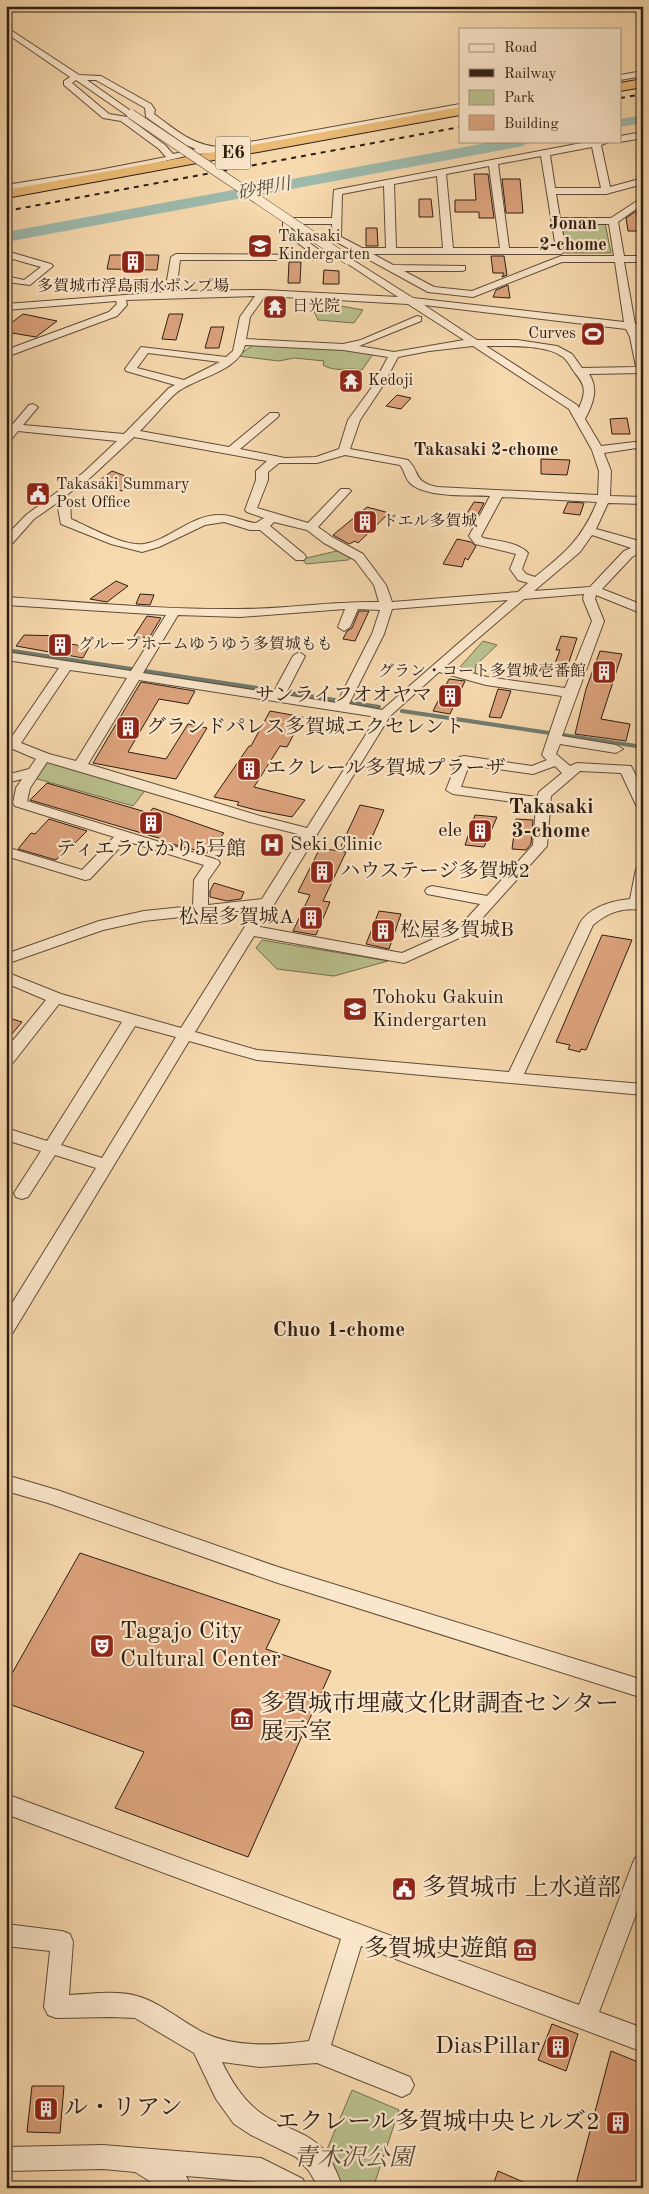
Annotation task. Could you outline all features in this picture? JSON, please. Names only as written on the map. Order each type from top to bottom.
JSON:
[{"type":"highway","points":[[622,82],[643,78]]},
{"type":"highway","points":[[622,87],[643,83]]},
{"type":"highway","name":"E6","points":[[6,194],[459,111]]},
{"type":"highway","name":"E6","points":[[6,200],[459,117]]},
{"type":"street","points":[[6,30],[408,300],[573,407],[598,450],[605,471],[604,499],[589,531],[576,549],[437,667],[385,714],[249,930],[6,1329]]},
{"type":"street","points":[[622,78],[643,73]]},
{"type":"street","points":[[171,157],[162,147],[124,120],[106,116],[67,83],[75,77],[98,78],[148,106],[151,110],[149,115],[190,143],[206,149]]},
{"type":"street","points":[[6,188],[156,162],[187,152],[206,149],[222,150],[459,107]]},
{"type":"street","points":[[622,139],[643,135]]},
{"type":"street","points":[[602,142],[338,192],[336,238],[432,290],[472,294],[562,258],[643,259]]},
{"type":"street","points":[[596,143],[606,191]]},
{"type":"street","points":[[359,251],[561,251],[545,154]]},
{"type":"street","points":[[493,163],[505,251]]},
{"type":"street","points":[[441,173],[448,251]]},
{"type":"street","points":[[552,191],[606,191],[643,181]]},
{"type":"street","points":[[389,183],[391,251]]},
{"type":"street","points":[[556,221],[613,221],[643,200]]},
{"type":"street","points":[[170,295],[176,257],[324,258],[286,230],[288,221],[336,220]]},
{"type":"street","points":[[579,371],[642,370],[630,326],[613,221]]},
{"type":"street","points":[[6,257],[13,256],[48,266],[26,283],[6,279]]},
{"type":"street","points":[[389,268],[462,268]]},
{"type":"street","points":[[6,544],[30,517],[87,475],[173,390],[228,360],[238,352],[245,317],[262,292]]},
{"type":"street","points":[[6,307],[170,295],[262,292],[408,300],[643,328]]},
{"type":"street","points":[[6,354],[113,314],[122,305],[121,298]]},
{"type":"street","points":[[343,347],[364,342],[417,319]]},
{"type":"street","points":[[239,342],[343,347],[394,355],[428,347],[476,343],[521,343],[553,348],[564,352],[579,371],[587,377],[590,383],[588,400],[580,417]]},
{"type":"street","points":[[185,384],[130,369],[145,349],[228,360]]},
{"type":"street","points":[[344,451],[354,420],[377,387],[394,355]]},
{"type":"street","points":[[6,439],[11,427],[33,407]]},
{"type":"street","points":[[233,450],[274,415]]},
{"type":"street","points":[[11,427],[129,435],[233,450],[276,460],[317,460],[344,451],[404,462],[408,466],[410,477],[418,485],[425,488],[643,502]]},
{"type":"street","points":[[598,450],[643,444]]},
{"type":"street","points":[[276,460],[262,471],[262,480],[251,510],[267,521],[300,557]]},
{"type":"street","points":[[311,527],[345,491]]},
{"type":"street","points":[[498,493],[475,536],[479,541],[516,549],[522,553],[516,568],[522,577],[536,582]]},
{"type":"street","points":[[57,498],[64,502],[65,521],[127,545],[143,548],[193,525],[216,518],[225,519],[244,526],[267,521],[311,527],[328,540],[359,557],[380,585],[388,606],[378,634],[343,703]]},
{"type":"street","points":[[589,531],[629,542],[642,548]]},
{"type":"street","points":[[570,772],[549,755],[570,693],[598,621],[589,599],[594,590],[628,554],[642,548]]},
{"type":"street","points":[[6,601],[240,613],[353,606],[388,606],[594,590],[643,610]]},
{"type":"street","points":[[344,627],[353,606]]},
{"type":"street","points":[[80,766],[174,611]]},
{"type":"street","points":[[6,656],[136,672],[277,697],[343,703],[385,714]]},
{"type":"street","points":[[277,697],[299,656]]},
{"type":"street","points":[[67,665],[10,743],[44,757],[311,833]]},
{"type":"street","points":[[437,667],[486,681],[570,693]]},
{"type":"street","points":[[556,736],[616,749]]},
{"type":"street","points":[[44,757],[23,788],[20,803],[123,836],[204,858],[214,863],[202,880],[200,910]]},
{"type":"street","points":[[543,802],[453,790],[464,760],[533,770],[556,761]]},
{"type":"street","points":[[249,930],[404,958],[463,931],[492,901],[540,846],[544,796],[576,767],[626,769],[643,772]]},
{"type":"street","points":[[626,769],[641,800]]},
{"type":"street","points":[[6,779],[33,772]]},
{"type":"street","points":[[6,851],[85,876],[123,836]]},
{"type":"street","points":[[514,1079],[587,923],[596,914],[615,906],[639,904],[643,869]]},
{"type":"street","points":[[432,891],[492,901]]},
{"type":"street","points":[[6,959],[99,926],[144,916],[267,903]]},
{"type":"street","points":[[6,977],[56,998],[257,1055],[643,1090]]},
{"type":"street","points":[[6,1060],[56,998]]},
{"type":"street","points":[[22,1193],[131,1020]]},
{"type":"street","points":[[6,1134],[106,1165]]},
{"type":"street","points":[[6,1483],[50,1496],[278,1575],[643,1689]]},
{"type":"street","points":[[6,1804],[643,2040]]},
{"type":"street","points":[[585,2020],[643,1865]]},
{"type":"street","points":[[317,2051],[354,1934]]},
{"type":"street","points":[[6,1935],[62,1942],[56,2007],[135,2006],[203,2045],[227,2052],[260,2055],[298,2054],[317,2051],[402,2085]]},
{"type":"street","points":[[203,2045],[218,2082],[243,2115],[261,2128],[296,2144],[311,2154],[323,2169],[331,2188]]},
{"type":"street","points":[[6,2159],[103,2157],[260,2170],[294,2188]]},
{"type":"street","points":[[138,2160],[174,2182],[180,2188]]},
{"type":"green space","points":[[605,223],[611,253],[566,253],[562,224]]},
{"type":"green space","points":[[330,304],[363,310],[354,323],[318,320],[313,309]]},
{"type":"green space","points":[[253,345],[343,348],[373,354],[362,370],[332,369],[323,365],[324,361],[294,358],[279,361],[238,356]]},
{"type":"green space","points":[[341,550],[351,557],[348,560],[306,564],[302,559]]},
{"type":"green space","points":[[483,641],[497,645],[476,665],[475,674],[462,671],[460,667]]},
{"type":"green space","points":[[47,762],[147,788],[133,806],[34,778]]},
{"type":"green space","points":[[262,940],[388,961],[334,976],[277,969],[256,948]]},
{"type":"green space","name":"青木沢公園","points":[[352,2090],[399,2110],[373,2188],[334,2188],[323,2159]]},
{"type":"building","points":[[474,174],[488,174],[494,218],[479,218],[479,212],[455,212],[455,200],[476,200]]},
{"type":"building","points":[[502,179],[520,179],[523,213],[506,213]]},
{"type":"building","points":[[419,199],[431,199],[433,217],[419,217]]},
{"type":"building","points":[[636,211],[640,231],[628,231],[626,218]]},
{"type":"building","points":[[366,228],[377,228],[378,246],[366,246]]},
{"type":"building","name":"多賀城市浮島雨水ポンプ場","points":[[110,255],[159,255],[157,270],[107,269]]},
{"type":"building","points":[[491,256],[504,256],[507,275],[502,277],[504,273],[493,273]]},
{"type":"building","points":[[289,262],[301,262],[300,283],[288,283]]},
{"type":"building","points":[[324,270],[339,271],[339,284],[323,284]]},
{"type":"building","points":[[508,285],[510,298],[493,297],[496,290]]},
{"type":"building","points":[[23,314],[57,321],[36,337],[6,332],[6,327]]},
{"type":"building","points":[[169,314],[183,314],[176,340],[162,339]]},
{"type":"building","points":[[211,327],[224,327],[219,348],[205,348]]},
{"type":"building","points":[[397,395],[411,398],[401,409],[386,406]]},
{"type":"building","points":[[627,418],[630,434],[612,434],[610,419]]},
{"type":"building","points":[[541,459],[570,460],[567,475],[541,474]]},
{"type":"building","points":[[112,471],[136,480],[122,491],[96,483]]},
{"type":"building","points":[[474,502],[484,503],[471,528],[459,526]]},
{"type":"building","points":[[568,502],[584,503],[580,515],[563,513]]},
{"type":"building","name":"ドエル多賀城","points":[[367,507],[389,513],[358,543],[355,541],[349,544],[333,535]]},
{"type":"building","points":[[457,539],[471,542],[476,546],[468,560],[465,558],[462,567],[443,564]]},
{"type":"building","points":[[116,581],[128,586],[107,602],[90,599]]},
{"type":"building","points":[[140,594],[154,595],[150,605],[136,604]]},
{"type":"building","points":[[359,611],[369,611],[355,641],[343,639],[347,631],[352,628]]},
{"type":"building","points":[[147,616],[161,618],[149,638],[134,636]]},
{"type":"building","name":"グループホームゆうゆう多賀城もも","points":[[24,635],[65,636],[64,643],[89,647],[83,658],[16,646]]},
{"type":"building","points":[[561,636],[577,638],[566,671],[553,669],[560,650],[556,650]]},
{"type":"building","points":[[600,651],[622,654],[601,719],[630,724],[626,741],[575,734],[586,689]]},
{"type":"building","name":"サンライフオオヤマ","points":[[449,679],[465,681],[450,714],[433,711]]},
{"type":"building","name":"グランドパレス多賀城エクセレント","points":[[141,682],[195,691],[188,704],[159,699],[128,752],[166,759],[188,724],[207,728],[176,779],[93,763]]},
{"type":"building","points":[[498,689],[511,691],[501,718],[489,717]]},
{"type":"building","name":"エクレール多賀城プラーザ","points":[[270,711],[303,717],[287,747],[280,746],[254,787],[305,800],[292,817],[256,810],[237,805],[239,802],[214,797],[249,746],[251,746]]},
{"type":"building","points":[[47,783],[149,813],[153,808],[224,833],[207,853],[176,845],[160,840],[162,839],[30,800]]},
{"type":"building","points":[[360,805],[384,810],[366,851],[341,846]]},
{"type":"building","name":"ele","points":[[475,815],[497,817],[484,847],[465,845]]},
{"type":"building","points":[[49,819],[87,831],[74,844],[71,843],[56,860],[18,849],[31,833],[35,834]]},
{"type":"building","points":[[516,819],[533,820],[531,844],[526,850],[512,849]]},
{"type":"building","points":[[320,848],[346,852],[323,901],[330,902],[316,935],[293,931],[310,895],[298,892]]},
{"type":"building","points":[[214,883],[244,892],[241,899],[227,901],[210,897],[210,891]]},
{"type":"building","name":"松屋多賀城B","points":[[379,911],[401,914],[389,949],[366,944]]},
{"type":"building","points":[[602,935],[632,940],[586,1050],[581,1049],[580,1052],[568,1049],[570,1045],[556,1042]]},
{"type":"building","points":[[6,1017],[22,1022],[6,1041]]},
{"type":"building","points":[[80,1553],[280,1620],[266,1649],[331,1671],[248,1857],[115,1808],[144,1752],[6,1703],[6,1684]]},
{"type":"building","name":"DiasPillar","points":[[552,2024],[578,2034],[566,2071],[538,2060]]},
{"type":"building","name":"エクレール多賀城中央ヒルズ2","points":[[611,2051],[643,2064],[641,2188],[575,2188]]},
{"type":"building","name":"ル・リアン","points":[[32,2086],[64,2086],[60,2133],[27,2132]]},
{"type":"building","points":[[498,2171],[537,2188],[492,2188]]},
{"type":"waterway","name":"砂押川","points":[[622,123],[643,119]]},
{"type":"waterway","name":"砂押川","points":[[6,237],[518,142]]},
{"type":"waterway","points":[[6,650],[270,690]]},
{"type":"waterway","points":[[290,693],[379,707]]},
{"type":"waterway","points":[[402,711],[643,747]]},
{"type":"railway","points":[[622,98],[643,94]]},
{"type":"railway","points":[[6,211],[459,127]]},
{"type":"place","name":"Takasaki Kindergarten","points":[[260,246]]},
{"type":"place","name":"多賀城市浮島雨水ポンプ場","points":[[133,262]]},
{"type":"place","name":"日光院","points":[[275,307]]},
{"type":"place","name":"Curves","points":[[593,334]]},
{"type":"place","name":"Kedoji","points":[[351,381]]},
{"type":"place","name":"Takasaki Summary Post Office","points":[[38,494]]},
{"type":"place","name":"ドエル多賀城","points":[[365,522]]},
{"type":"place","name":"グループホームゆうゆう多賀城もも","points":[[60,645]]},
{"type":"place","name":"グラン・コート多賀城壱番館","points":[[604,672]]},
{"type":"place","name":"サンライフオオヤマ","points":[[450,696]]},
{"type":"place","name":"グランドパレス多賀城エクセレント","points":[[128,728]]},
{"type":"place","name":"エクレール多賀城プラーザ","points":[[249,769]]},
{"type":"place","name":"ティエラひかり5号館","points":[[151,823]]},
{"type":"place","name":"ele","points":[[480,831]]},
{"type":"place","name":"Seki Clinic","points":[[272,845]]},
{"type":"place","name":"ハウステージ多賀城2","points":[[322,872]]},
{"type":"place","name":"松屋多賀城A","points":[[311,918]]},
{"type":"place","name":"松屋多賀城B","points":[[383,931]]},
{"type":"place","name":"Tohoku Gakuin Kindergarten","points":[[355,1009]]},
{"type":"place","name":"Tagajo City Cultural Center","points":[[102,1646]]},
{"type":"place","name":"多賀城市埋蔵文化財調査センター 展示室","points":[[242,1719]]},
{"type":"place","name":"多賀城市 上水道部","points":[[404,1889]]},
{"type":"place","name":"多賀城史遊館","points":[[525,1950]]},
{"type":"place","name":"DiasPillar","points":[[558,2047]]},
{"type":"place","name":"ル・リアン","points":[[46,2109]]},
{"type":"place","name":"エクレール多賀城中央ヒルズ2","points":[[618,2123]]},
{"type":"district","name":"Jonan 2-chome","points":[[573,234]]},
{"type":"district","name":"Takasaki 2-chome","points":[[486,450]]},
{"type":"district","name":"Takasaki 3-chome","points":[[551,819]]},
{"type":"district","name":"Chuo 1-chome","points":[[339,1330]]}]
